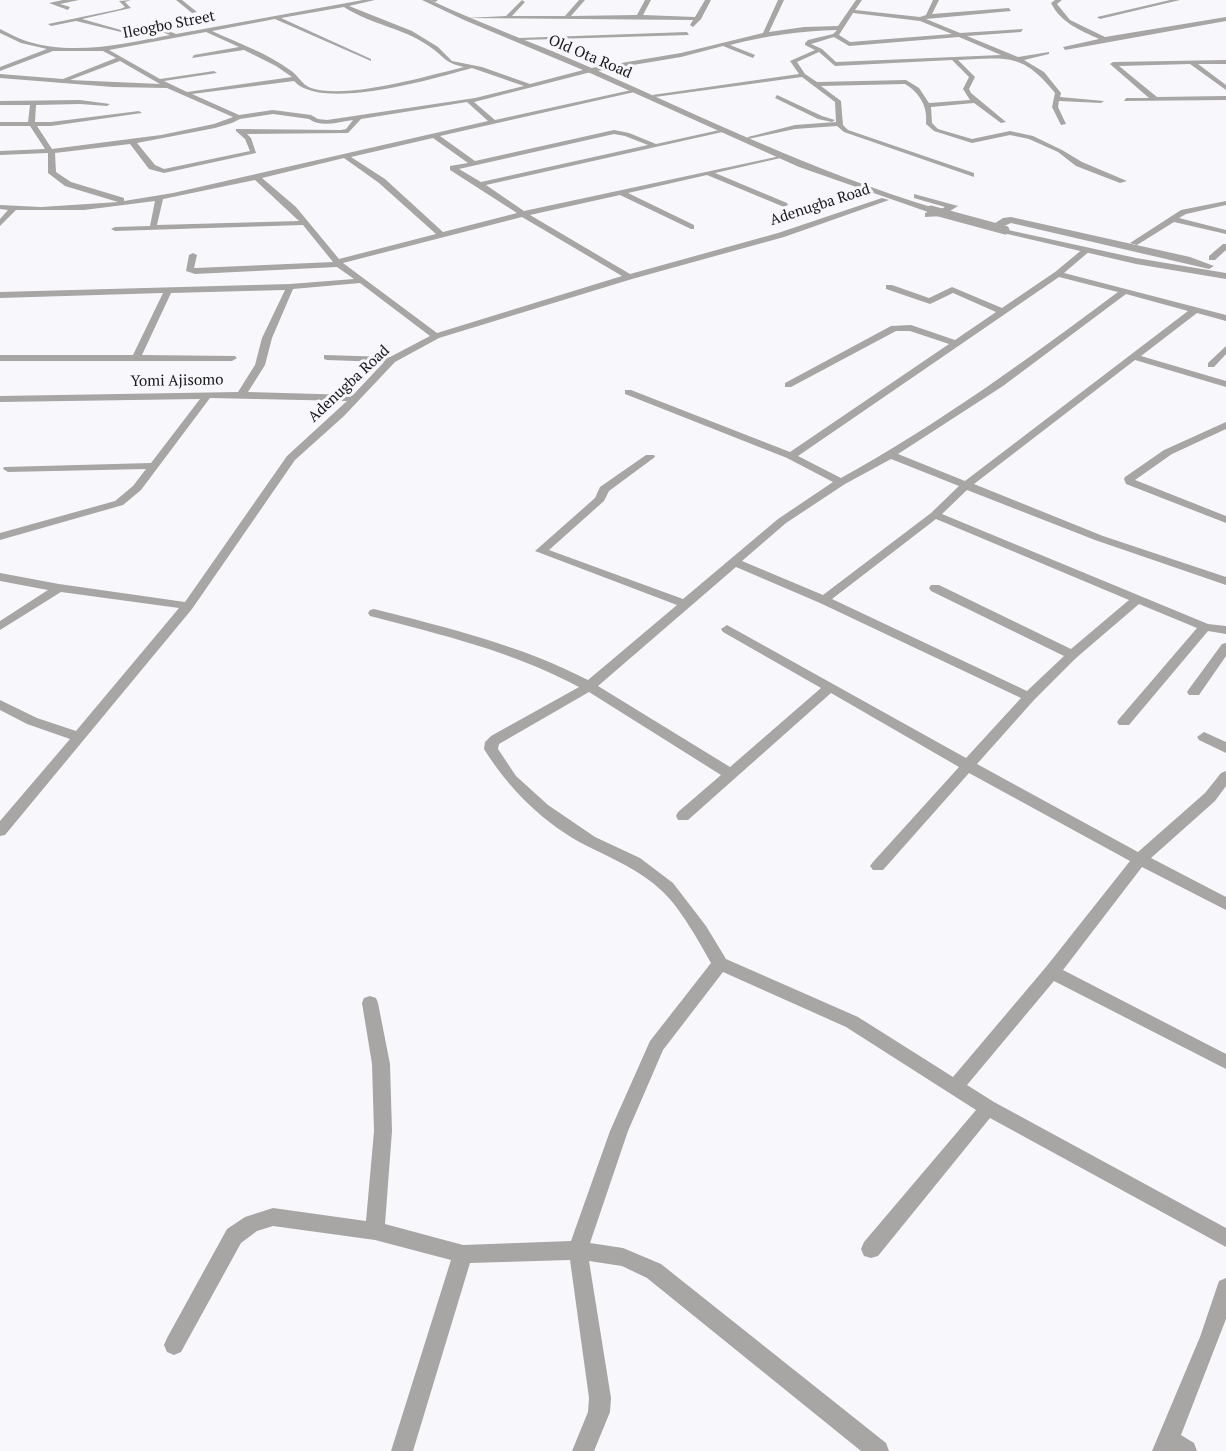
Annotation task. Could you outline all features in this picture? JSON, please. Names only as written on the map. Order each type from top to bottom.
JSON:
[{"type":"street","points":[[68,8],[52,3],[76,0]]},
{"type":"street","points":[[51,24],[129,7],[121,2],[128,0]]},
{"type":"street","points":[[179,0],[194,12]]},
{"type":"street","points":[[336,0],[352,10],[410,32],[436,48],[446,60],[470,68]]},
{"type":"street","name":"Ileogbo Street","points":[[3,32],[23,42],[54,49],[104,49],[372,0]]},
{"type":"street","name":"Old Ota Road","points":[[425,0],[484,28],[595,69],[636,91],[747,139]]},
{"type":"street","name":"Old Ota Road","points":[[433,0],[469,18],[655,95],[747,139]]},
{"type":"street","points":[[566,18],[582,0]]},
{"type":"street","points":[[639,16],[648,0]]},
{"type":"street","points":[[681,55],[687,34],[708,0]]},
{"type":"street","points":[[765,34],[781,0]]},
{"type":"street","points":[[859,0],[839,33],[807,43],[820,50],[836,64],[1010,56]]},
{"type":"street","points":[[924,17],[936,0]]},
{"type":"street","points":[[1059,0],[1054,3],[1065,19],[1104,39]]},
{"type":"street","points":[[1100,17],[1177,0]]},
{"type":"street","points":[[508,17],[522,2]]},
{"type":"street","points":[[852,11],[924,17],[1009,10]]},
{"type":"street","points":[[469,18],[639,16],[698,19]]},
{"type":"street","points":[[274,17],[369,60]]},
{"type":"street","points":[[924,17],[1019,59],[1042,73],[1058,93],[1055,107],[1063,124]]},
{"type":"street","points":[[78,19],[118,31]]},
{"type":"street","points":[[1065,48],[1104,39],[1168,31],[1226,19]]},
{"type":"street","points":[[148,25],[176,36]]},
{"type":"street","points":[[0,153],[51,153],[133,143],[230,122],[237,117],[273,112],[311,117],[321,122],[358,118],[473,99],[595,69],[681,55],[765,34],[804,28],[840,28]]},
{"type":"street","points":[[206,30],[291,73],[294,79],[314,91],[336,92],[402,83],[470,68],[480,68],[528,86]]},
{"type":"street","points":[[836,35],[852,44],[1021,30]]},
{"type":"street","points":[[522,38],[687,34]]},
{"type":"street","points":[[723,44],[753,57]]},
{"type":"street","points":[[194,57],[245,48]]},
{"type":"street","points":[[0,69],[54,49]]},
{"type":"street","points":[[104,49],[168,86],[237,117]]},
{"type":"street","points":[[820,50],[793,61],[803,75],[838,101],[839,122],[846,131],[971,175]]},
{"type":"street","points":[[1019,59],[1047,53]]},
{"type":"street","points":[[63,80],[120,59]]},
{"type":"street","points":[[954,59],[972,77],[966,90],[968,96],[1003,122]]},
{"type":"street","points":[[1155,99],[1113,63],[1226,62]]},
{"type":"street","points":[[1192,63],[1226,88]]},
{"type":"street","points":[[161,80],[214,73]]},
{"type":"street","points":[[655,95],[803,75]]},
{"type":"street","points":[[0,76],[113,85],[168,86]]},
{"type":"street","points":[[188,94],[294,79]]},
{"type":"street","points":[[224,80],[236,87]]},
{"type":"street","points":[[815,84],[906,82],[928,105],[931,115],[929,124],[936,130],[972,141],[1010,133],[1031,137],[1060,151],[1079,164],[1123,181]]},
{"type":"street","points":[[0,207],[63,209],[160,196],[256,177],[636,91]]},
{"type":"street","points":[[777,97],[824,119],[839,122]]},
{"type":"street","points":[[1126,100],[1226,98]]},
{"type":"street","points":[[473,99],[470,103],[493,122]]},
{"type":"street","points":[[1057,99],[1101,101]]},
{"type":"street","points":[[928,105],[975,100]]},
{"type":"street","points":[[0,104],[33,105],[85,101],[107,104]]},
{"type":"street","points":[[33,105],[30,118],[32,124],[51,153],[50,169],[58,179],[126,202]]},
{"type":"street","points":[[0,124],[32,124],[139,113]]},
{"type":"street","points":[[241,132],[341,132],[348,131],[358,118]]},
{"type":"street","points":[[133,143],[152,167],[164,171],[254,152],[248,138],[230,122]]},
{"type":"street","points":[[747,139],[795,127],[839,122]]},
{"type":"street","points":[[480,184],[724,131]]},
{"type":"street","points":[[629,277],[523,214],[453,168],[614,132],[627,134],[652,145]]},
{"type":"street","points":[[435,136],[473,163]]},
{"type":"street","name":"Adenugba Road","points":[[747,139],[807,166],[934,208]]},
{"type":"street","name":"Adenugba Road","points":[[747,139],[934,208]]},
{"type":"street","points":[[345,156],[382,181],[441,235]]},
{"type":"street","points":[[193,255],[189,269],[195,271],[339,263],[523,214],[783,156]]},
{"type":"street","points":[[807,166],[813,172],[930,215],[939,214],[953,206],[818,164]]},
{"type":"street","points":[[708,173],[783,205]]},
{"type":"street","points":[[256,177],[293,209],[339,263],[359,281],[436,336]]},
{"type":"street","points":[[620,192],[691,227]]},
{"type":"street","points":[[153,228],[160,196]]},
{"type":"street","name":"Adenugba Road","points":[[0,831],[188,606],[291,458],[392,360],[436,336],[629,277],[781,235],[885,200]]},
{"type":"street","points":[[1134,243],[1184,212],[1224,204]]},
{"type":"street","points":[[0,224],[14,208]]},
{"type":"street","points":[[934,208],[1008,227],[1208,265],[1226,276]]},
{"type":"street","points":[[1173,219],[1226,232]]},
{"type":"street","points":[[1208,265],[1088,250],[991,229],[1006,220],[1011,220],[1190,260],[1208,265],[1226,270]]},
{"type":"street","points":[[115,228],[304,223]]},
{"type":"street","points":[[1208,265],[1226,246]]},
{"type":"street","points":[[791,456],[1058,274],[1088,250]]},
{"type":"street","points":[[1058,274],[1221,317],[1226,307]]},
{"type":"street","points":[[0,296],[290,287],[359,281]]},
{"type":"street","points":[[241,395],[260,364],[267,338],[290,287]]},
{"type":"street","points":[[889,287],[930,301],[952,290],[1002,311]]},
{"type":"street","points":[[136,358],[168,291]]},
{"type":"street","points":[[1125,291],[1000,384],[890,455],[841,482],[782,522],[588,687],[496,739],[492,742],[491,749],[511,779],[543,809],[590,841],[635,862],[668,887],[700,930],[720,964],[852,1022],[988,1108],[1226,1238]]},
{"type":"street","points":[[824,600],[935,515],[965,486],[1195,310]]},
{"type":"street","points":[[788,385],[894,328],[911,328],[954,343]]},
{"type":"street","points":[[1211,365],[1226,349]]},
{"type":"street","points":[[327,357],[392,360]]},
{"type":"street","points":[[1134,357],[1226,384]]},
{"type":"street","points":[[0,358],[232,358]]},
{"type":"street","points":[[628,392],[791,456],[841,482]]},
{"type":"street","name":"Yomi Ajisomo","points":[[0,399],[241,395],[355,398]]},
{"type":"street","points":[[0,537],[119,503],[137,488],[207,396]]},
{"type":"street","points":[[1226,425],[1168,452],[1129,479],[1131,484],[1226,520]]},
{"type":"street","points":[[890,455],[1099,538],[1226,581]]},
{"type":"street","points":[[650,457],[604,489],[600,499],[541,551],[686,604]]},
{"type":"street","points":[[8,468],[155,466]]},
{"type":"street","points":[[935,515],[1136,600],[1205,627],[1225,632]]},
{"type":"street","points":[[734,562],[824,600],[1029,698]]},
{"type":"street","points":[[0,577],[59,588],[188,606]]},
{"type":"street","points":[[0,626],[59,588]]},
{"type":"street","points":[[935,588],[1072,655]]},
{"type":"street","points":[[878,866],[1029,698],[1072,655],[1136,600]]},
{"type":"street","points":[[374,613],[507,649],[541,663],[588,687],[729,773]]},
{"type":"street","points":[[1124,722],[1205,627]]},
{"type":"street","points":[[727,629],[968,767],[1139,860],[1226,904]]},
{"type":"street","points":[[1194,692],[1226,647]]},
{"type":"street","points":[[683,816],[729,773],[830,687]]},
{"type":"street","points":[[0,704],[32,720],[79,737]]},
{"type":"street","points":[[1204,737],[1226,747]]},
{"type":"street","points":[[955,1087],[1052,972],[1139,860],[1210,797],[1226,776]]},
{"type":"street","points":[[583,1451],[599,1412],[600,1398],[578,1250],[619,1131],[656,1046],[720,964]]},
{"type":"street","points":[[1052,972],[1226,1062]]},
{"type":"street","points":[[370,1003],[381,1064],[383,1131],[375,1231]]},
{"type":"street","points":[[871,1249],[988,1108]]},
{"type":"street","points":[[174,1345],[234,1236],[252,1223],[273,1217],[375,1231],[463,1254],[578,1250],[623,1257],[654,1271],[878,1451]]},
{"type":"street","points":[[402,1451],[463,1254]]},
{"type":"street","points":[[1173,1447],[1226,1288]]}]
